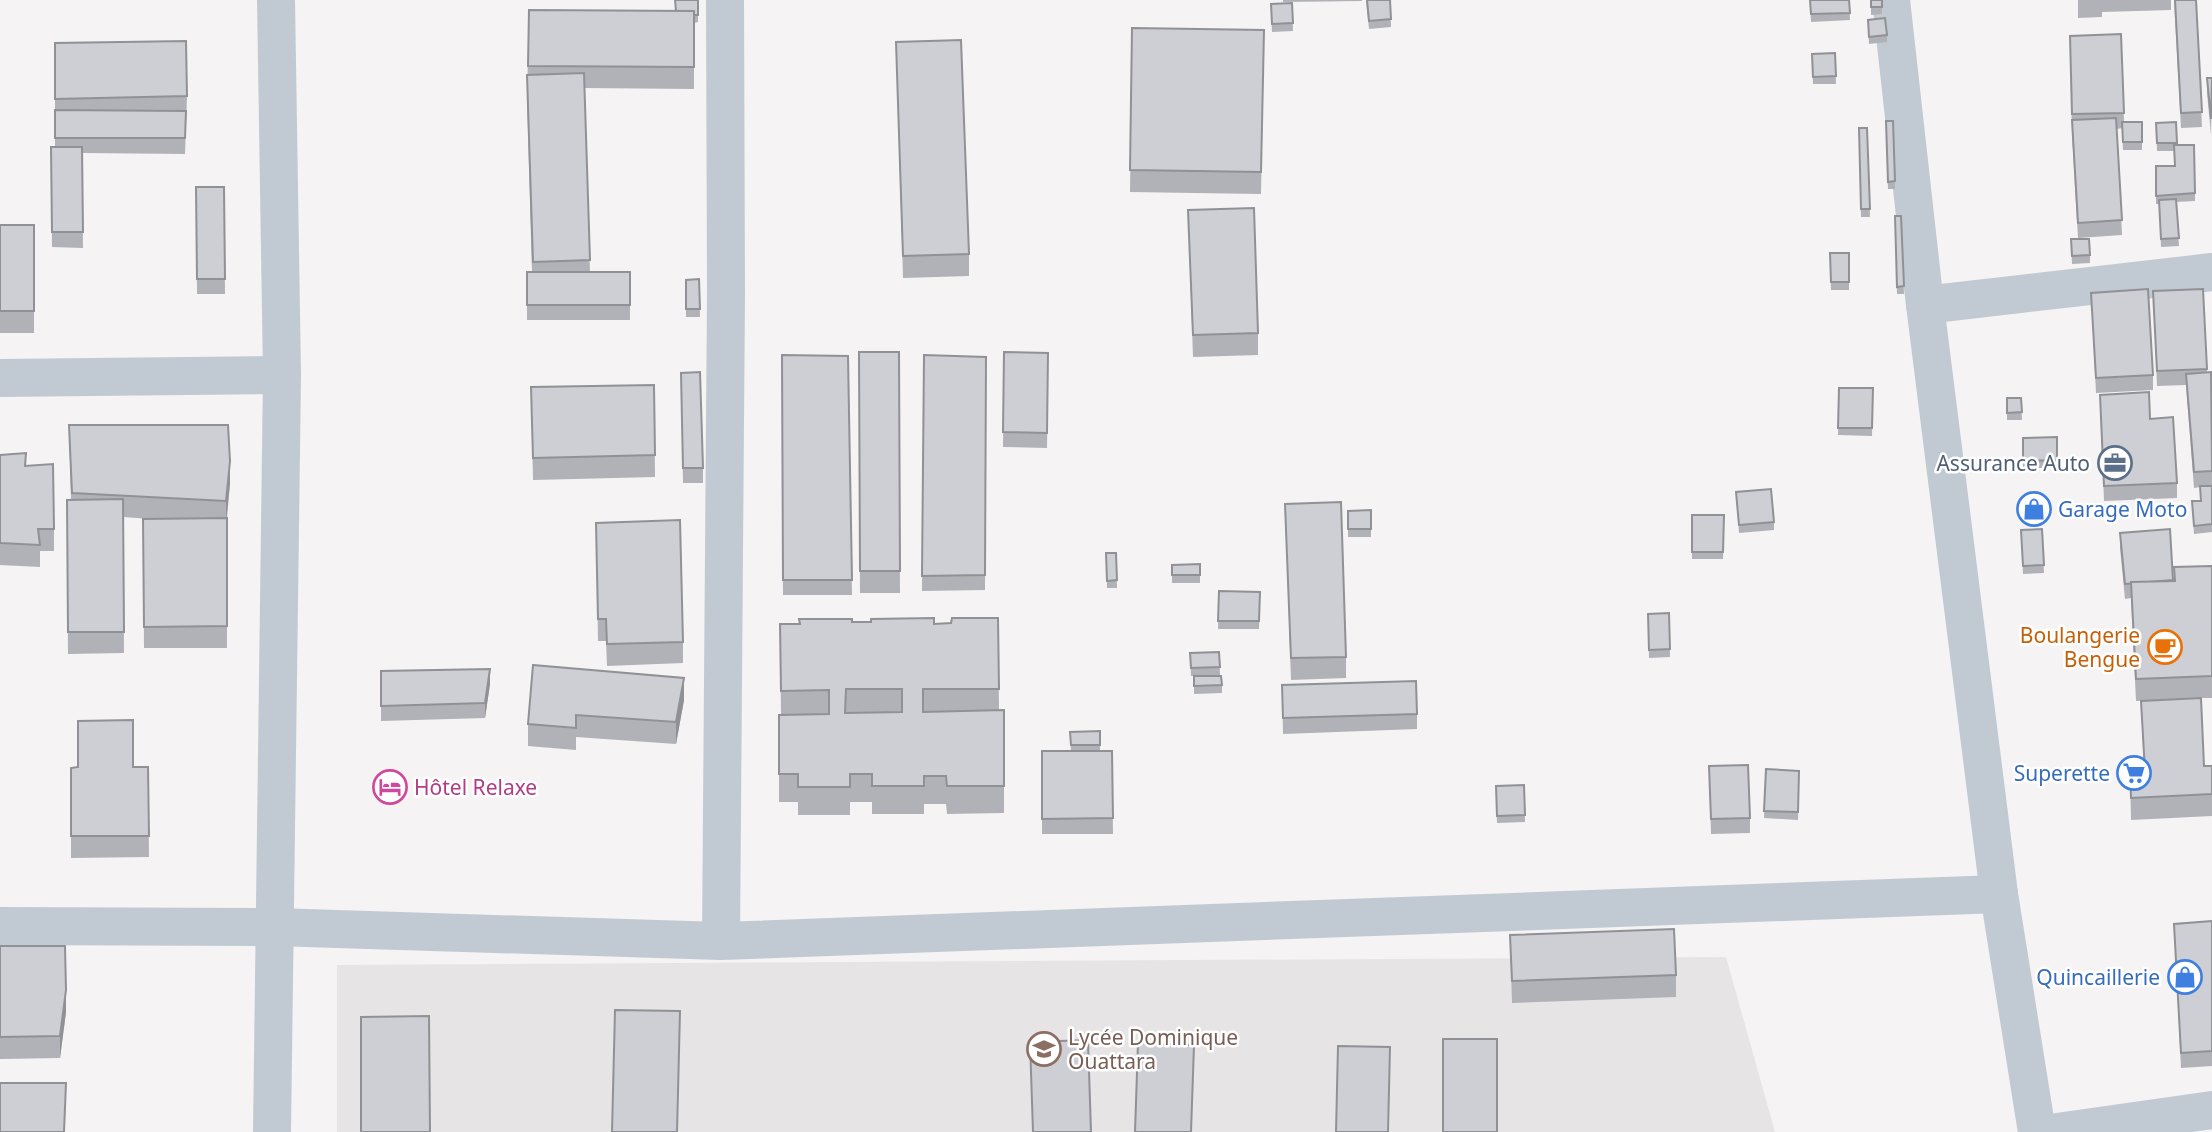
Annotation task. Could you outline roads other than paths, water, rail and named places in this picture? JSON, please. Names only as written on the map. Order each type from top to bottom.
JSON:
[{"type":"street","points":[[272,1132],[282,375],[276,0]]},
{"type":"street","points":[[721,941],[726,293],[725,0]]},
{"type":"street","points":[[1891,0],[1925,305],[1999,894],[2037,1132]]},
{"type":"street","points":[[1925,305],[2212,272]]},
{"type":"street","points":[[0,378],[282,375]]},
{"type":"street","points":[[0,926],[274,927],[721,941],[1999,894]]},
{"type":"street","points":[[2057,1132],[2212,1110]]},
{"type":"place","name":"Assurance Auto","points":[[2115,463]]},
{"type":"place","name":"Garage Moto","points":[[2034,509]]},
{"type":"place","name":"Boulangerie Bengue","points":[[2165,647]]},
{"type":"place","name":"Superette","points":[[2134,773]]},
{"type":"place","name":"Hôtel Relaxe","points":[[390,787]]},
{"type":"place","name":"Quincaillerie","points":[[2185,977]]},
{"type":"place","name":"Lycée Dominique Ouattara","points":[[1044,1049]]}]
